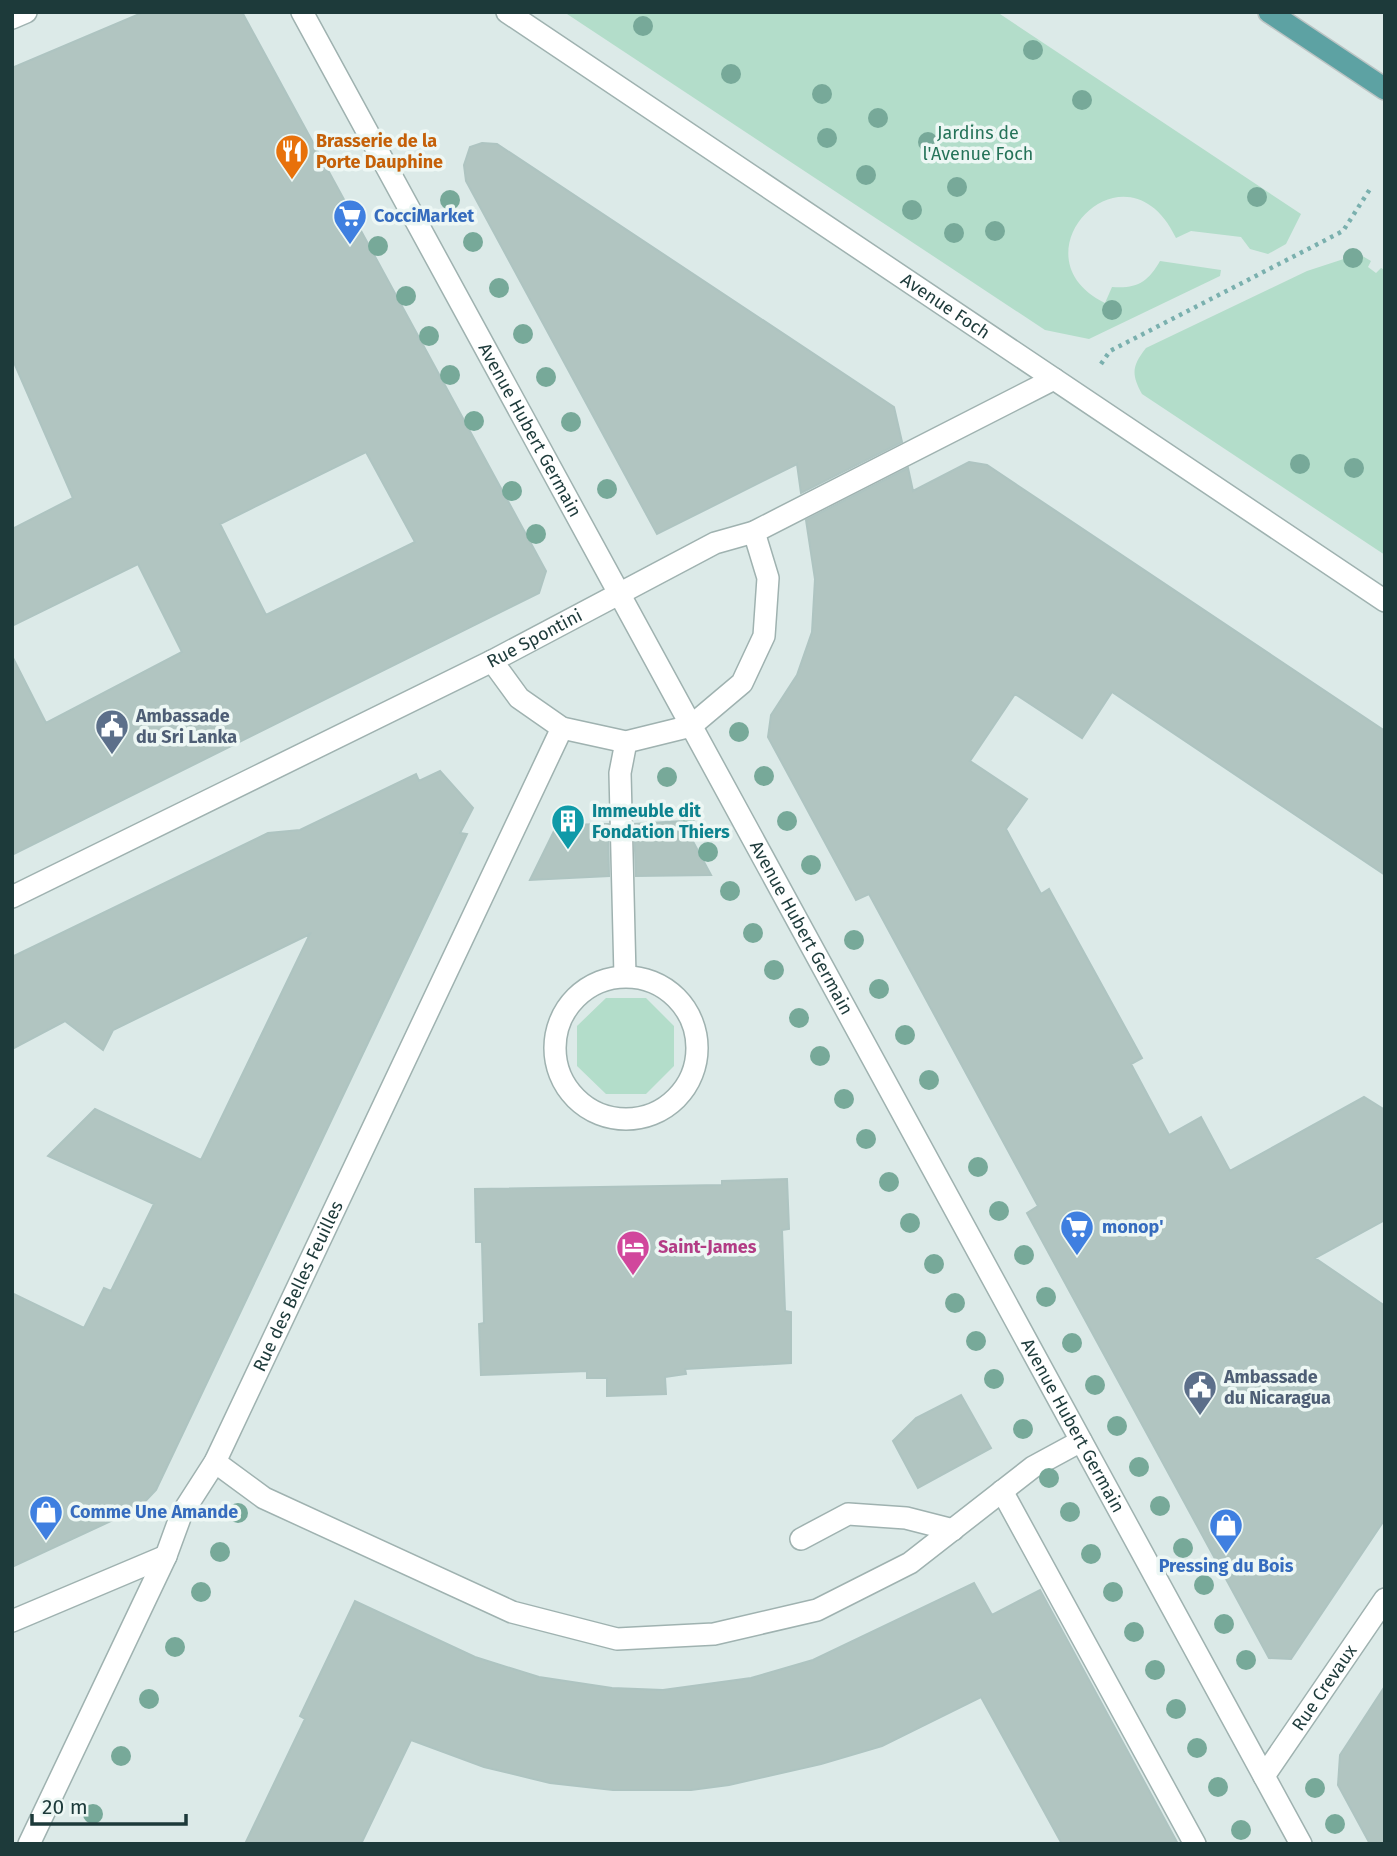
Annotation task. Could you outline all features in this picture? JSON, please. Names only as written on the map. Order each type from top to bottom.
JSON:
[{"type":"main road","points":[[1269,12],[1385,89]]},
{"type":"street","points":[[12,18],[26,12]]},
{"type":"street","name":"Avenue Hubert Germain","points":[[302,12],[1301,1844]]},
{"type":"street","name":"Avenue Foch","points":[[507,12],[1385,601]]},
{"type":"street","name":"Rue Spontini","points":[[12,897],[492,661],[715,543],[754,532],[1054,379]]},
{"type":"street","points":[[492,661],[519,698],[562,728],[626,742],[691,726],[741,683],[764,636],[768,578],[754,532]]},
{"type":"street","name":"Rue des Belles Feuilles","points":[[29,1844],[166,1556],[181,1515],[215,1462],[562,728]]},
{"type":"street","points":[[625,976],[620,773],[626,742]]},
{"type":"street","points":[[625,976],[649,980],[670,992],[687,1010],[696,1033],[697,1057],[690,1080],[675,1100],[655,1114],[633,1119],[610,1118],[589,1110],[571,1094],[559,1075],[554,1052],[556,1029],[566,1008],[581,992],[602,980],[625,976]]},
{"type":"street","points":[[215,1462],[264,1499],[512,1612],[617,1639],[714,1634],[817,1610],[910,1563],[1033,1467],[1081,1441]]},
{"type":"street","points":[[1002,1492],[1195,1844]]},
{"type":"street","points":[[801,1539],[848,1514],[906,1518],[953,1530]]},
{"type":"street","points":[[12,1621],[166,1556]]},
{"type":"street","name":"Rue Crevaux","points":[[1264,1776],[1385,1599]]},
{"type":"path","points":[[1097,371],[1110,351],[1343,231],[1372,186]]},
{"type":"green space","name":"Jardins de l'Avenue Foch","points":[[564,12],[997,12],[1301,214],[1286,244],[1268,254],[1250,249],[1241,237],[1191,231],[1176,238],[1155,209],[1130,197],[1106,200],[1086,214],[1072,234],[1069,258],[1078,282],[1105,303],[1112,287],[1128,287],[1141,283],[1160,261],[1221,270],[1220,276],[1089,339],[1045,330]]},
{"type":"green space","points":[[1359,254],[1371,261],[1368,267],[1376,273],[1381,268],[1385,270],[1385,555],[1142,394],[1135,375],[1138,360],[1146,348],[1307,271]]},
{"type":"green space","points":[[606,998],[646,998],[674,1026],[674,1066],[646,1094],[606,1094],[577,1066],[577,1026]]},
{"type":"building","points":[[144,12],[242,12],[546,571],[539,593],[12,855],[12,656],[46,723],[182,652],[138,564],[12,626],[12,529],[73,498],[12,358],[12,68]],"holes":[[[366,452],[415,542],[266,615],[220,524]]]},
{"type":"building","points":[[482,143],[497,144],[894,407],[902,442],[801,493],[797,464],[657,534],[466,181],[464,165],[470,147]]},
{"type":"building","points":[[969,462],[987,465],[1385,731],[1385,875],[1112,692],[1082,738],[1015,694],[970,761],[1027,799],[1006,829],[1041,894],[1049,889],[1142,1058],[1131,1064],[1169,1135],[1201,1117],[1230,1171],[1364,1097],[1385,1110],[1385,1220],[1315,1258],[1385,1306],[1385,1519],[1291,1659],[1269,1658],[1027,1213],[1038,1206],[869,894],[856,900],[768,737],[771,715],[797,675],[812,632],[815,579],[806,520],[908,468],[913,491]]},
{"type":"building","points":[[440,771],[473,808],[460,833],[467,834],[156,1490],[139,1508],[12,1567],[12,1293],[84,1328],[104,1288],[111,1291],[154,1204],[48,1156],[95,1109],[201,1160],[310,934],[113,1030],[103,1050],[65,1021],[12,1049],[12,957],[268,833],[300,830],[416,774],[419,781]]},
{"type":"building","points":[[682,821],[711,875],[636,876],[634,824]]},
{"type":"building","name":"Immeuble dit Fondation Thiers","points":[[608,824],[609,876],[530,880],[557,825]]},
{"type":"building","name":"Saint-James","points":[[787,1179],[789,1229],[782,1230],[785,1311],[791,1312],[791,1363],[685,1369],[686,1374],[665,1377],[666,1394],[607,1396],[607,1378],[587,1378],[587,1371],[481,1375],[479,1324],[484,1323],[482,1242],[476,1242],[475,1189],[722,1185],[722,1181]]},
{"type":"building","points":[[961,1395],[991,1448],[918,1488],[893,1441],[916,1418]]},
{"type":"building","points":[[974,1583],[992,1615],[1040,1590],[1178,1844],[1062,1844],[981,1697],[882,1746],[821,1764],[729,1785],[691,1790],[613,1790],[550,1783],[484,1767],[411,1740],[361,1844],[245,1844],[305,1719],[300,1716],[355,1601],[475,1657],[539,1677],[612,1688],[663,1690],[751,1678],[813,1660]]},
{"type":"building","points":[[1385,1686],[1385,1844],[1370,1844],[1338,1785],[1340,1755]]},
{"type":"place","name":"Brasserie de la Porte Dauphine","points":[[292,181]]},
{"type":"place","name":"CocciMarket","points":[[350,246]]},
{"type":"place","name":"Ambassade du Sri Lanka","points":[[112,756]]},
{"type":"place","name":"Immeuble dit Fondation Thiers","points":[[568,851]]},
{"type":"place","name":"monop'","points":[[1077,1257]]},
{"type":"place","name":"Saint-James","points":[[633,1277]]},
{"type":"place","name":"Ambassade du Nicaragua","points":[[1200,1417]]},
{"type":"place","name":"Comme Une Amande","points":[[46,1542]]},
{"type":"place","name":"Pressing du Bois","points":[[1226,1555]]}]
